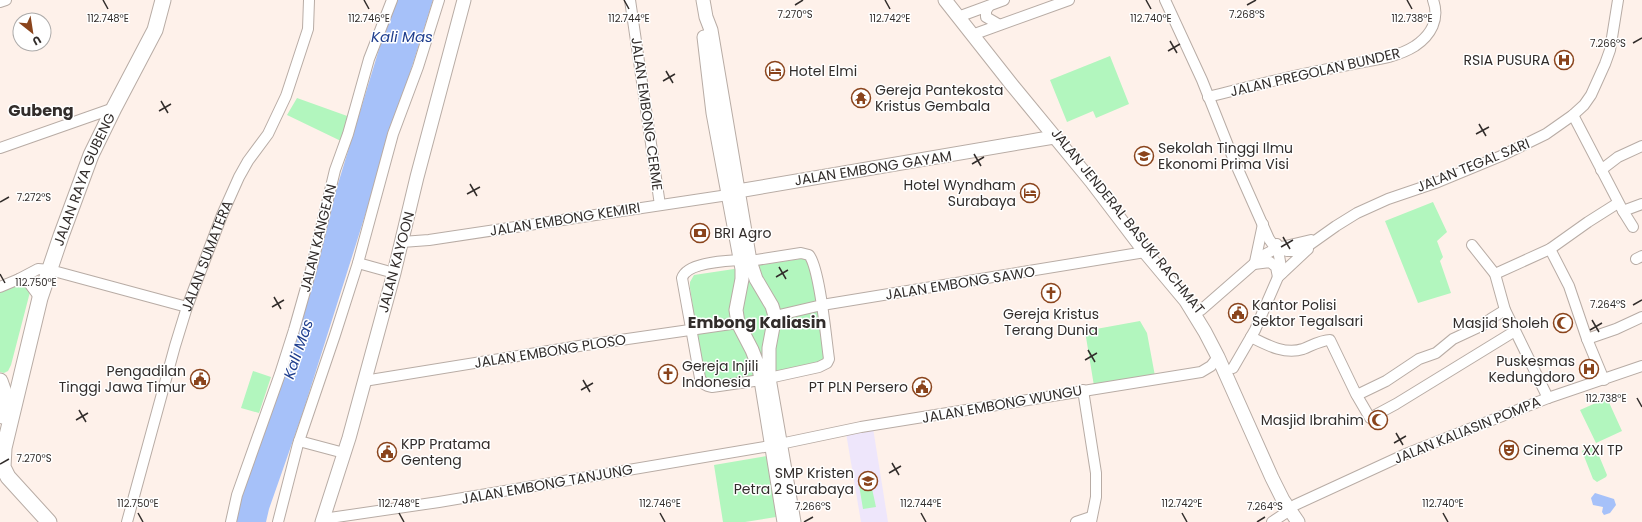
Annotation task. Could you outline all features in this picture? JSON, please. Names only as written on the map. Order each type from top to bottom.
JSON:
[{"type":"highway","name":"JALAN RAYA GUBENG","points":[[23,367],[40,298],[91,156],[114,108],[156,30],[163,0]]},
{"type":"highway","points":[[0,374],[13,374],[23,367]]},
{"type":"highway","points":[[23,367],[4,448],[3,467],[12,483],[49,522]]},
{"type":"highway","points":[[0,381],[6,398],[0,430]]},
{"type":"highway","points":[[0,484],[36,522]]},
{"type":"main road","name":"JALAN KAYOON","points":[[322,521],[344,453],[394,273],[464,0]]},
{"type":"main road","points":[[703,0],[706,17],[711,30],[733,193],[745,260],[736,310],[738,323],[765,379],[775,445],[784,522]]},
{"type":"main road","points":[[945,0],[976,38]]},
{"type":"main road","name":"JALAN JENDERAL BASUKI RACHMAT","points":[[976,38],[996,65],[1186,300],[1218,357],[1272,478],[1292,507],[1309,522]]},
{"type":"main road","name":"JALAN JENDERAL BASUKI RACHMAT","points":[[976,38],[983,44],[1086,167],[1201,310],[1233,368],[1283,482],[1298,522]]},
{"type":"main road","name":"JALAN EMBONG GAYAM","points":[[733,193],[1054,137]]},
{"type":"main road","points":[[745,260],[772,306],[776,316],[769,348],[765,379]]},
{"type":"main road","points":[[775,445],[794,522]]},
{"type":"street","points":[[0,2],[6,0]]},
{"type":"street","name":"JALAN SUMATERA","points":[[127,522],[187,307],[222,215],[239,177],[248,161],[268,134],[286,96],[308,29],[309,0]]},
{"type":"street","name":"JALAN KANGEAN","points":[[230,522],[237,495],[294,330],[316,250],[335,170],[348,134],[369,59],[392,0]]},
{"type":"street","points":[[278,522],[299,441],[358,263],[393,134],[418,67],[439,0]]},
{"type":"street","name":"JALAN EMBONG CERME","points":[[630,0],[660,205]]},
{"type":"street","points":[[958,17],[1004,0]]},
{"type":"street","points":[[976,38],[998,24],[1069,0]]},
{"type":"street","points":[[1165,0],[1263,224],[1280,245],[1287,251],[1298,251],[1322,236]]},
{"type":"street","name":"JALAN PREGOLAN BUNDER","points":[[1208,97],[1301,75],[1394,56],[1414,47],[1427,35],[1436,18],[1436,9],[1433,0]]},
{"type":"street","name":"JALAN TEGAL SARI","points":[[1322,236],[1345,220],[1376,204],[1466,171],[1521,147],[1546,134],[1573,115],[1584,105],[1591,95],[1605,64],[1610,50],[1618,0]]},
{"type":"street","points":[[989,6],[986,11],[986,16],[998,24]]},
{"type":"street","points":[[0,148],[114,108]]},
{"type":"street","points":[[1573,115],[1618,207],[1633,227]]},
{"type":"street","points":[[1600,170],[1618,157],[1642,146]]},
{"type":"street","name":"JALAN EMBONG KEMIRI","points":[[402,242],[429,240],[733,193]]},
{"type":"street","points":[[1495,274],[1550,249],[1618,207],[1642,204]]},
{"type":"street","points":[[1254,263],[1263,224]]},
{"type":"street","points":[[1233,368],[1251,337],[1280,275],[1322,236]]},
{"type":"street","points":[[1201,310],[1254,263],[1280,245]]},
{"type":"street","points":[[1280,245],[1280,275]]},
{"type":"street","points":[[1472,245],[1495,274],[1505,310],[1548,398]]},
{"type":"street","points":[[1550,249],[1569,286],[1587,339],[1604,380]]},
{"type":"street","name":"JALAN EMBONG SAWO","points":[[776,316],[821,300],[1146,252]]},
{"type":"street","points":[[800,253],[805,254],[812,259],[814,264],[821,300],[828,359],[827,363],[819,367],[765,379],[706,386],[702,383],[682,278],[687,271],[699,265],[800,253]]},
{"type":"street","points":[[1254,263],[1270,262],[1276,267],[1280,275]]},
{"type":"street","points":[[358,263],[394,273]]},
{"type":"street","points":[[0,287],[19,280],[38,269],[50,270],[187,307]]},
{"type":"street","points":[[19,280],[29,283],[40,298]]},
{"type":"street","points":[[1357,395],[1386,381],[1419,359],[1436,353],[1453,339],[1484,325],[1505,310]]},
{"type":"street","points":[[1587,339],[1616,329],[1642,317]]},
{"type":"street","name":"JALAN EMBONG PLOSO","points":[[364,381],[579,346],[738,323]]},
{"type":"street","points":[[1251,337],[1269,346],[1288,351],[1301,349],[1330,340],[1368,417],[1372,417],[1396,404],[1515,331]]},
{"type":"street","name":"JALAN EMBONG WUNGU","points":[[775,445],[861,427],[1201,372],[1211,366],[1218,357]]},
{"type":"street","name":"JALAN KALIASIN POMPA","points":[[1272,522],[1292,507],[1408,453],[1548,398],[1642,366]]},
{"type":"street","points":[[1076,522],[1091,520],[1096,497],[1096,473],[1083,390]]},
{"type":"street","points":[[299,441],[344,453]]},
{"type":"street","name":"JALAN EMBONG TANJUNG","points":[[322,521],[775,445]]},
{"type":"shaded area","name":"SMP Kristen Petra 2 Surabaya","points":[[873,428],[888,522],[861,522],[846,433]]},
{"type":"green space","points":[[1110,56],[1129,104],[1096,118],[1093,111],[1067,122],[1050,80]]},
{"type":"green space","points":[[297,98],[350,117],[343,142],[287,115]]},
{"type":"green space","points":[[1433,202],[1447,232],[1437,241],[1443,257],[1440,261],[1451,293],[1418,303],[1385,221]]},
{"type":"green space","points":[[806,259],[812,266],[827,361],[712,386],[704,380],[690,288],[690,282],[694,275]]},
{"type":"green space","points":[[23,284],[30,292],[11,365],[8,371],[4,373],[0,372],[0,292]]},
{"type":"green space","points":[[1140,321],[1147,333],[1155,376],[1094,386],[1085,331]]},
{"type":"green space","points":[[253,371],[271,377],[259,413],[241,408]]},
{"type":"green space","points":[[1607,398],[1622,431],[1596,443],[1580,410]]},
{"type":"green space","points":[[1593,445],[1595,446],[1607,475],[1597,482],[1593,479],[1582,451]]},
{"type":"green space","points":[[767,456],[776,517],[745,522],[723,522],[714,465]]},
{"type":"green space","points":[[871,484],[876,507],[863,509],[859,485]]},
{"type":"water","name":"Kali Mas","points":[[394,0],[433,0],[303,412],[269,509],[266,522],[235,522],[246,470],[287,370],[306,289]]},
{"type":"water","points":[[1595,493],[1614,499],[1616,505],[1610,513],[1604,515],[1602,512],[1603,507],[1593,505],[1591,498]]},
{"type":"place","name":"RSIA PUSURA","points":[[1564,60]]},
{"type":"place","name":"Hotel Elmi","points":[[775,71]]},
{"type":"place","name":"Gereja Pantekosta Kristus Gembala","points":[[861,98]]},
{"type":"place","name":"Sekolah Tinggi Ilmu Ekonomi Prima Visi","points":[[1144,156]]},
{"type":"place","name":"Hotel Wyndham Surabaya","points":[[1030,193]]},
{"type":"place","name":"BRI Agro","points":[[700,233]]},
{"type":"place","name":"Gereja Kristus Terang Dunia","points":[[1051,293]]},
{"type":"place","name":"Kantor Polisi Sektor Tegalsari","points":[[1238,313]]},
{"type":"place","name":"Masjid Sholeh","points":[[1563,323]]},
{"type":"place","name":"Puskesmas Kedungdoro","points":[[1589,369]]},
{"type":"place","name":"Gereja Injili Indonesia","points":[[668,374]]},
{"type":"place","name":"Pengadilan Tinggi Jawa Timur","points":[[200,379]]},
{"type":"place","name":"PT PLN Persero","points":[[922,387]]},
{"type":"place","name":"Masjid Ibrahim","points":[[1378,420]]},
{"type":"place","name":"Cinema XXI TP","points":[[1509,450]]},
{"type":"place","name":"KPP Pratama Genteng","points":[[387,452]]},
{"type":"place","name":"SMP Kristen Petra 2 Surabaya","points":[[868,481]]},
{"type":"district","name":"Gubeng","points":[[41,110]]},
{"type":"district","name":"Embong Kaliasin","points":[[757,322]]}]
